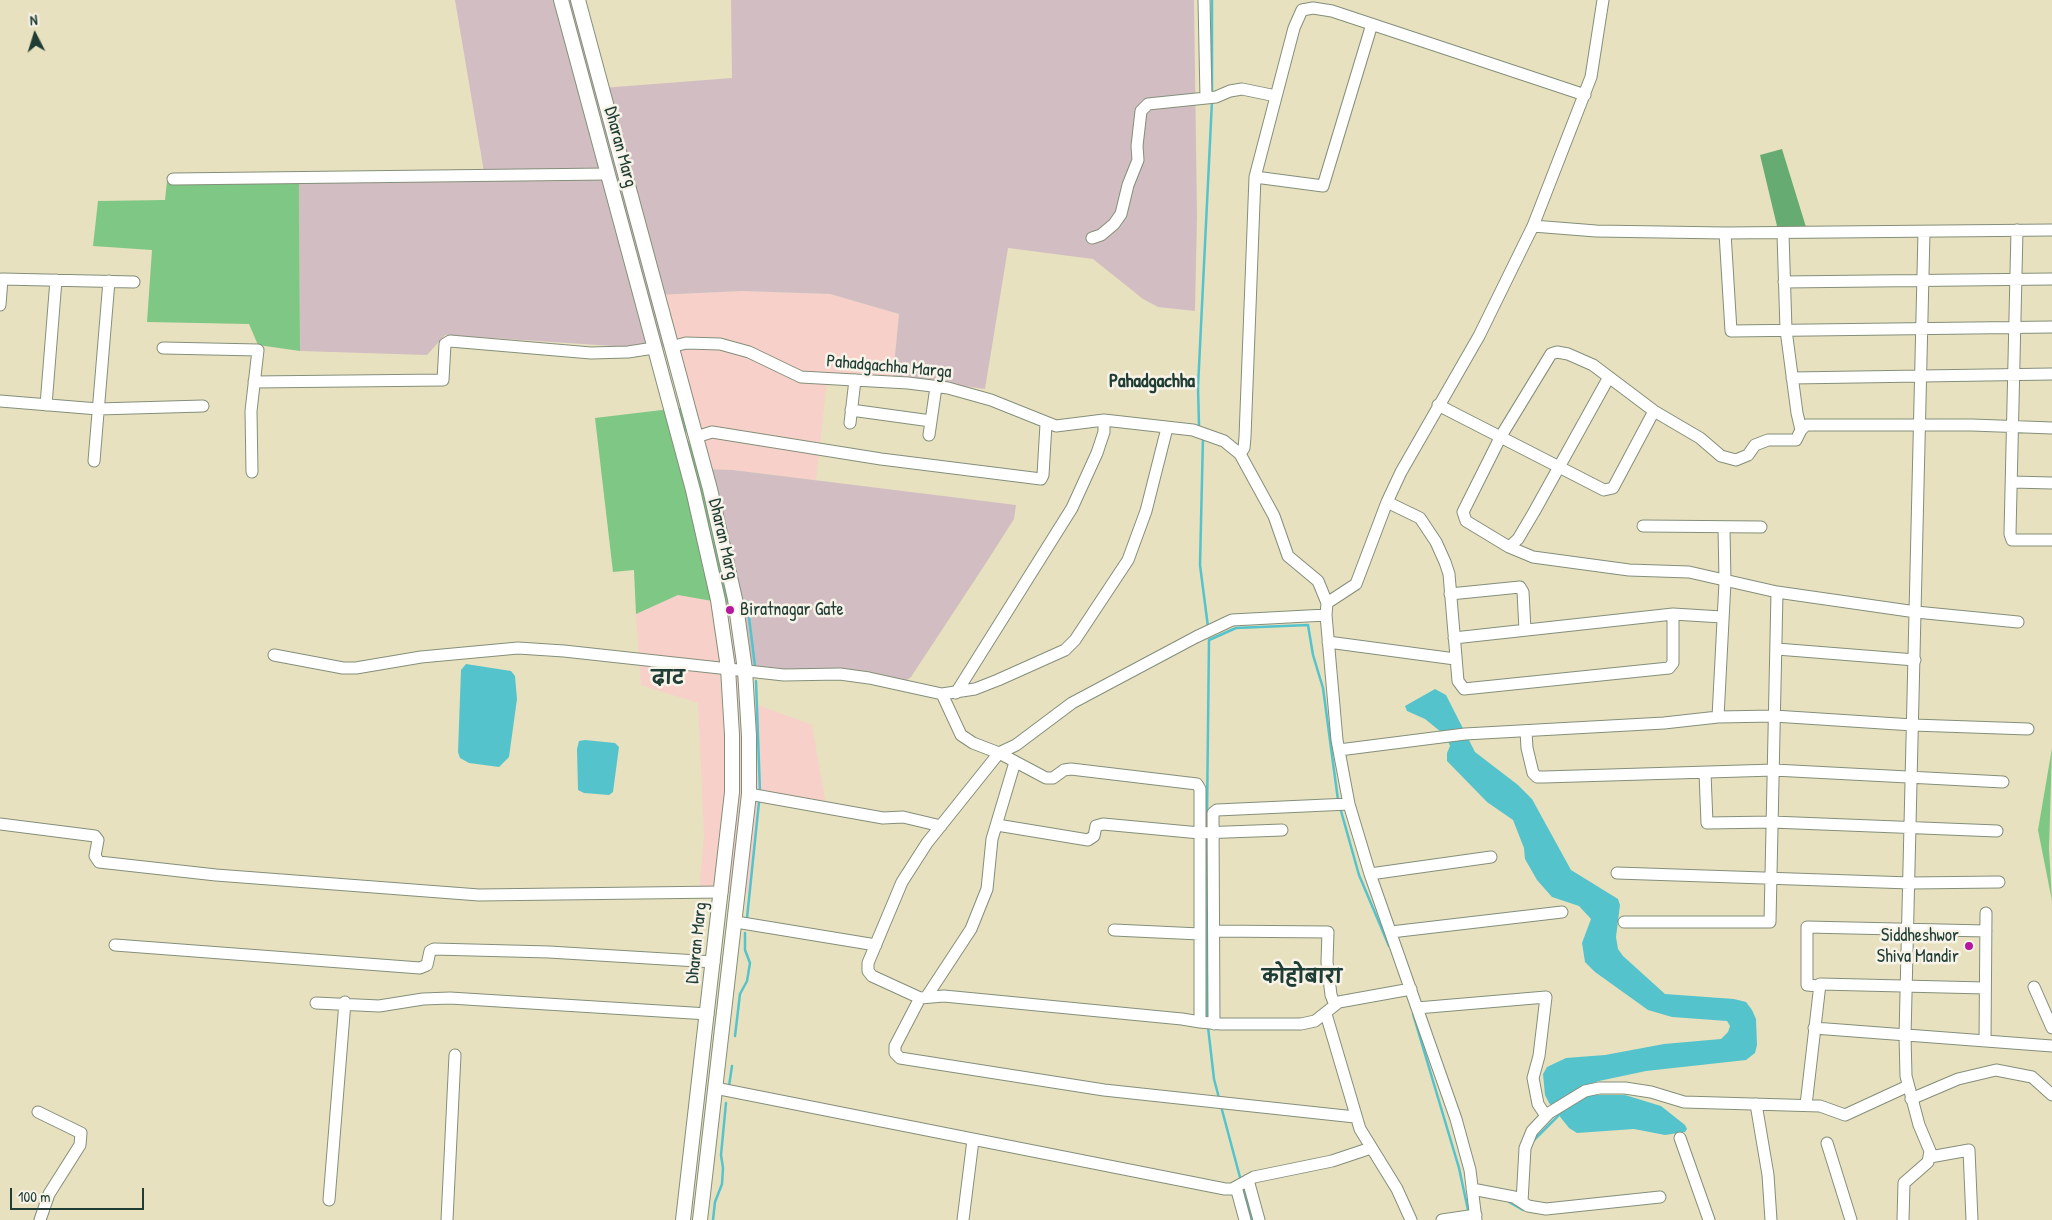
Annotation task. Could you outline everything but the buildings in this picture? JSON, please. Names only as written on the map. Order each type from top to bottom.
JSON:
[{"type":"main road","name":"Dharan Marg","points":[[561,0],[695,499],[718,600],[728,668],[732,735],[732,792],[708,1014],[682,1220]]},
{"type":"main road","name":"Dharan Marg","points":[[578,0],[670,347],[696,437],[734,599],[745,670],[749,736],[749,794],[736,922],[700,1220]]},
{"type":"street","points":[[1204,0],[1211,98]]},
{"type":"street","points":[[1410,989],[1348,1000],[1335,1005],[1316,1021],[1300,1024],[1214,1024],[923,997],[872,976],[868,971],[868,963],[892,900],[902,882],[941,826],[999,753],[1016,745],[1072,702],[1196,637],[1232,620],[1326,609],[1356,584],[1387,502],[1438,405],[1479,336],[1533,226],[1585,95],[1593,68],[1603,0]]},
{"type":"street","points":[[1240,454],[1244,448],[1245,437],[1255,177],[1294,28],[1302,10],[1313,8],[1332,11],[1585,95]]},
{"type":"street","points":[[1255,177],[1322,186],[1372,24]]},
{"type":"street","points":[[1092,238],[1108,229],[1121,214],[1128,185],[1138,160],[1139,124],[1141,111],[1144,107],[1153,102],[1211,98],[1230,91],[1242,90],[1276,96]]},
{"type":"street","points":[[173,180],[607,174]]},
{"type":"street","points":[[1533,226],[1596,231],[1725,234],[2052,230]]},
{"type":"street","points":[[2017,230],[2011,539],[2052,540]]},
{"type":"street","points":[[1903,1220],[1904,1183],[1928,1162],[1930,1157],[1930,1151],[1919,1125],[1908,1086],[1906,1036],[1924,232]]},
{"type":"street","points":[[1725,234],[1731,331],[2052,327]]},
{"type":"street","points":[[1782,234],[1786,330],[1801,430]]},
{"type":"street","points":[[1784,282],[2052,278]]},
{"type":"street","points":[[0,305],[2,279],[134,282]]},
{"type":"street","points":[[46,405],[56,280]]},
{"type":"street","points":[[94,461],[109,281]]},
{"type":"street","points":[[254,382],[443,380],[445,344],[450,341],[600,353],[654,348]]},
{"type":"street","name":"Pahadgachha Marga","points":[[670,347],[686,343],[720,344],[749,352],[801,377],[936,387],[991,400],[1046,424],[1056,426],[1104,420],[1210,435],[1224,441],[1240,454],[1274,516],[1288,556],[1318,581],[1326,609],[1338,750],[1349,804],[1370,874],[1456,1119],[1470,1170],[1476,1217]]},
{"type":"street","points":[[163,348],[258,350],[251,411],[252,472]]},
{"type":"street","points":[[2018,622],[1916,612],[1777,592],[1724,582],[1689,572],[1629,570],[1533,557],[1509,547],[1466,521],[1463,512],[1501,436],[1551,354],[1557,352],[1568,354],[1592,365],[1654,411],[1700,438],[1722,456],[1736,460],[1748,455],[1755,445],[1768,440],[1796,440],[1806,425],[2052,428]]},
{"type":"street","points":[[1792,378],[1921,374],[2052,374]]},
{"type":"street","points":[[1509,547],[1518,539],[1609,377]]},
{"type":"street","points":[[850,423],[855,380]]},
{"type":"street","points":[[929,435],[936,387]]},
{"type":"street","points":[[0,400],[98,409],[203,406]]},
{"type":"street","points":[[1438,405],[1604,490],[1613,488],[1654,411]]},
{"type":"street","points":[[851,410],[931,421]]},
{"type":"street","points":[[956,693],[1072,508],[1097,453],[1104,432],[1104,420]]},
{"type":"street","points":[[696,437],[712,432],[881,459],[1041,479],[1043,475],[1046,424]]},
{"type":"street","points":[[274,655],[343,668],[356,668],[421,657],[518,648],[564,651],[784,675],[840,674],[869,678],[942,694],[956,693],[998,680],[1064,650],[1075,640],[1128,560],[1146,511],[1167,428]]},
{"type":"street","points":[[2012,482],[2052,483]]},
{"type":"street","points":[[1387,502],[1420,518],[1426,524],[1445,562],[1458,681],[1464,689],[1669,668],[1673,663],[1673,614]]},
{"type":"street","points":[[1643,526],[1761,527]]},
{"type":"street","points":[[1718,717],[1724,582],[1724,527]]},
{"type":"street","points":[[1450,594],[1520,587],[1523,592],[1525,630]]},
{"type":"street","points":[[1624,922],[1770,922],[1777,592]]},
{"type":"street","points":[[1454,638],[1673,614],[1722,617]]},
{"type":"street","points":[[1328,642],[1455,659]]},
{"type":"street","points":[[1777,649],[1915,660]]},
{"type":"street","points":[[942,694],[961,735],[973,743],[999,753],[1050,779],[1064,770],[1071,769],[1197,784],[1200,789],[1200,1022]]},
{"type":"street","points":[[1338,750],[1465,734],[1664,723],[1718,717],[1774,716],[1913,725],[2028,729]]},
{"type":"street","points":[[1526,731],[1527,748],[1534,773],[1537,777],[1774,770],[2003,782]]},
{"type":"street","points":[[1015,762],[992,840],[987,889],[971,929],[923,997],[895,1046],[896,1053],[900,1058],[1104,1090],[1355,1117]]},
{"type":"street","points":[[1705,773],[1707,822],[1911,826],[1997,831]]},
{"type":"street","points":[[749,794],[883,818],[904,817],[941,826]]},
{"type":"street","points":[[1214,1024],[1213,813],[1217,810],[1349,804]]},
{"type":"street","points":[[0,824],[95,836],[98,840],[95,856],[98,862],[216,875],[479,895],[722,892]]},
{"type":"street","points":[[996,825],[1088,840],[1093,838],[1096,826],[1103,824],[1200,832],[1282,830]]},
{"type":"street","points":[[1370,874],[1491,857]]},
{"type":"street","points":[[1617,872],[1910,883],[1999,882]]},
{"type":"street","points":[[1391,932],[1562,912]]},
{"type":"street","points":[[1985,1041],[1986,913]]},
{"type":"street","points":[[736,922],[876,945]]},
{"type":"street","points":[[1985,988],[1807,985],[1807,927],[1986,931]]},
{"type":"street","points":[[1114,930],[1200,934]]},
{"type":"street","points":[[1214,931],[1328,932],[1327,962],[1331,995],[1335,1005]]},
{"type":"street","points":[[115,945],[420,968],[427,965],[430,951],[434,949],[548,952],[714,962]]},
{"type":"street","points":[[1806,1105],[1819,986]]},
{"type":"street","points":[[2034,986],[2052,1028]]},
{"type":"street","points":[[1417,1008],[1546,997],[1539,1056],[1533,1078],[1538,1104],[1548,1115]]},
{"type":"street","points":[[316,1002],[345,1002],[379,1006],[423,999],[450,998],[708,1014]]},
{"type":"street","points":[[329,1200],[345,1002]]},
{"type":"street","points":[[1326,1014],[1355,1117],[1371,1148],[1397,1189],[1412,1220]]},
{"type":"street","points":[[1814,1028],[2052,1046]]},
{"type":"street","points":[[447,1220],[455,1055]]},
{"type":"street","points":[[1911,1099],[1958,1079],[1996,1070],[2032,1077],[2052,1095]]},
{"type":"street","points":[[1522,1202],[1525,1148],[1532,1131],[1548,1115],[1571,1099],[1591,1089],[1616,1088],[1651,1092],[1684,1102],[1820,1106],[1845,1115],[1908,1086]]},
{"type":"street","points":[[715,1088],[1226,1189],[1236,1187],[1248,1180],[1332,1161],[1371,1148]]},
{"type":"street","points":[[1756,1104],[1768,1175],[1771,1220]]},
{"type":"street","points":[[38,1112],[81,1133],[80,1145],[49,1194],[40,1220]]},
{"type":"street","points":[[1680,1138],[1709,1220]]},
{"type":"street","points":[[962,1220],[973,1140]]},
{"type":"street","points":[[1827,1144],[1851,1220]]},
{"type":"street","points":[[1930,1157],[1969,1150],[1972,1220]]},
{"type":"street","points":[[1248,1180],[1259,1220]]},
{"type":"street","points":[[1236,1187],[1245,1220]]},
{"type":"street","points":[[1472,1189],[1514,1197],[1535,1208],[1546,1209],[1660,1197]]},
{"type":"street","points":[[1442,1220],[1476,1217]]},
{"type":"shaded area","points":[[455,0],[578,0],[602,88],[732,78],[731,0],[1194,0],[1197,216],[1195,311],[1158,307],[1143,299],[1093,259],[1008,248],[985,389],[893,376],[899,314],[830,294],[742,291],[657,295],[671,347],[644,348],[445,335],[427,355],[300,351],[299,180],[485,178]]},
{"type":"shaded area","points":[[742,291],[830,294],[899,314],[892,385],[827,381],[816,480],[733,470],[704,469],[657,295]]},
{"type":"shaded area","points":[[704,469],[733,470],[1016,505],[1014,519],[986,563],[911,677],[901,684],[745,670]]},
{"type":"shaded area","points":[[678,595],[735,605],[747,701],[812,725],[825,799],[823,813],[759,803],[751,893],[699,893],[704,835],[698,703],[641,685],[636,614]]},
{"type":"green space","points":[[1782,149],[1806,227],[1777,226],[1760,155]]},
{"type":"green space","points":[[299,180],[300,351],[258,345],[249,324],[147,322],[152,250],[93,246],[98,201],[165,200],[167,181]]},
{"type":"green space","points":[[687,407],[686,437],[704,469],[735,605],[678,595],[636,614],[634,570],[613,572],[595,418]]},
{"type":"green space","points":[[2052,748],[2049,849],[2052,901],[2038,830]]},
{"type":"water","points":[[466,664],[511,671],[515,676],[517,699],[509,757],[499,767],[469,763],[460,758],[458,752],[461,670]]},
{"type":"water","points":[[1435,689],[1446,695],[1475,752],[1518,785],[1532,799],[1571,870],[1618,899],[1620,905],[1616,937],[1618,949],[1623,956],[1665,994],[1734,999],[1746,1002],[1752,1010],[1756,1019],[1757,1045],[1755,1053],[1746,1060],[1646,1071],[1599,1081],[1591,1084],[1585,1095],[1625,1095],[1661,1106],[1685,1125],[1687,1129],[1685,1132],[1665,1135],[1634,1129],[1577,1133],[1569,1128],[1549,1103],[1545,1095],[1543,1074],[1547,1067],[1566,1058],[1605,1055],[1664,1044],[1721,1039],[1728,1032],[1730,1026],[1727,1021],[1672,1017],[1648,1010],[1595,972],[1585,962],[1582,943],[1591,919],[1579,906],[1552,897],[1537,880],[1525,859],[1524,848],[1513,820],[1487,802],[1447,761],[1447,753],[1450,746],[1446,736],[1425,719],[1407,711],[1405,706]]},
{"type":"water","points":[[579,741],[615,743],[619,747],[613,792],[609,795],[584,793],[578,790],[577,749]]},
{"type":"waterway","points":[[1212,0],[1212,93]]},
{"type":"waterway","points":[[1199,426],[1198,387],[1212,101]]},
{"type":"waterway","points":[[1203,437],[1200,565],[1208,627]]},
{"type":"waterway","points":[[747,601],[755,666]]},
{"type":"waterway","points":[[1207,815],[1209,640],[1236,628],[1308,625],[1313,655],[1323,688],[1338,800]]},
{"type":"waterway","points":[[756,681],[760,792]]},
{"type":"waterway","points":[[747,918],[759,802]]},
{"type":"waterway","points":[[1341,811],[1359,875],[1389,946]]},
{"type":"waterway","points":[[1207,836],[1207,1019]]},
{"type":"waterway","points":[[735,1036],[740,994],[747,981],[750,963],[745,950],[745,933]]},
{"type":"waterway","points":[[1413,1014],[1459,1168],[1468,1210]]},
{"type":"waterway","points":[[1208,1027],[1214,1079],[1219,1098]]},
{"type":"waterway","points":[[729,1086],[732,1066]]},
{"type":"waterway","points":[[713,1220],[715,1202],[722,1184],[723,1168],[721,1155],[726,1103]]},
{"type":"waterway","points":[[1222,1110],[1241,1181]]},
{"type":"waterway","points":[[1533,1141],[1558,1116]]},
{"type":"waterway","points":[[1244,1191],[1252,1220]]},
{"type":"waterway","points":[[1509,1202],[1523,1210]]},
{"type":"place","name":"Biratnagar Gate","points":[[730,610]]},
{"type":"place","name":"Siddheshwor Shiva Mandir","points":[[1969,946]]},
{"type":"district","name":"Pahadgachha","points":[[1152,382]]},
{"type":"district","name":"ढाट","points":[[668,679]]},
{"type":"district","name":"कोहोबारा","points":[[1302,978]]}]
